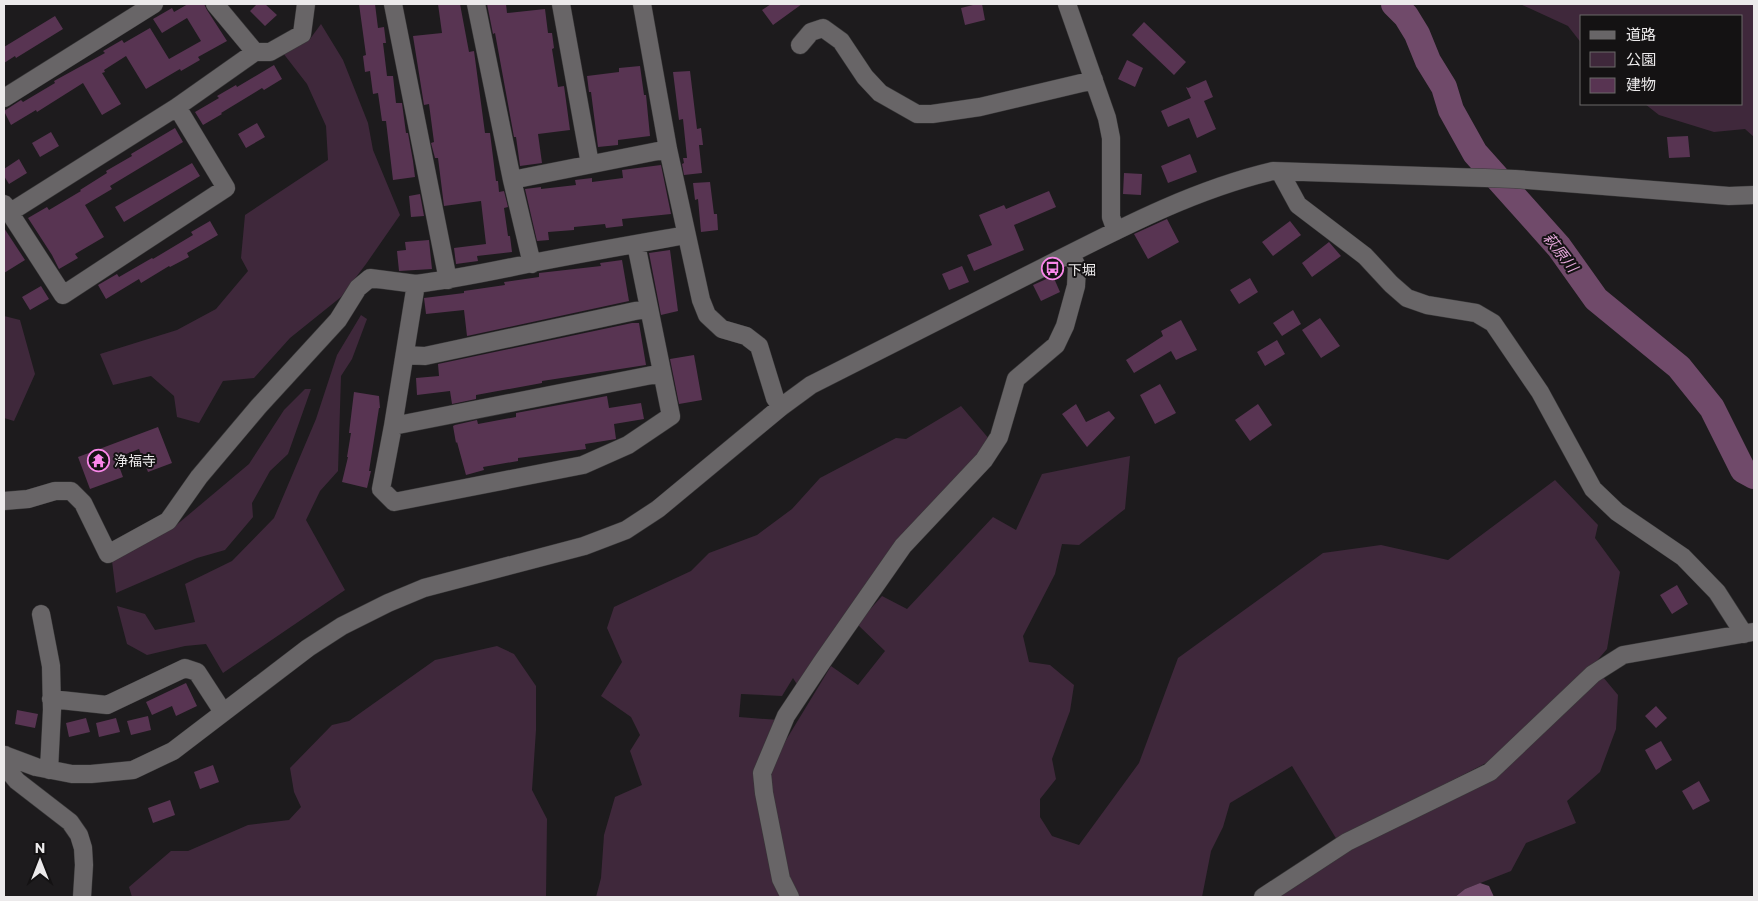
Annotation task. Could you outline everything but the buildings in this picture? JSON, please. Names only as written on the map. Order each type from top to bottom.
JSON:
[{"type":"street","points":[[4,98],[154,4]]},
{"type":"street","points":[[215,4],[255,52]]},
{"type":"street","points":[[177,106],[226,188],[63,295],[6,209],[177,106],[255,52],[270,52],[302,34],[306,4]]},
{"type":"street","points":[[393,4],[448,280]]},
{"type":"street","points":[[476,4],[512,180],[532,264]]},
{"type":"street","points":[[562,4],[590,164]]},
{"type":"street","points":[[642,4],[668,149],[701,300],[707,315],[722,329],[746,336],[759,346],[775,398],[781,406]]},
{"type":"street","points":[[1067,4],[1107,118],[1111,138],[1111,217],[1116,231]]},
{"type":"street","points":[[800,45],[811,32],[822,28],[842,41],[864,77],[880,93],[917,114],[932,114],[980,106],[1094,80]]},
{"type":"street","points":[[512,180],[668,149]]},
{"type":"street","points":[[82,897],[84,866],[83,848],[79,835],[70,822],[17,781],[6,768],[4,755],[49,770],[72,774],[133,770],[173,750],[342,626],[388,602],[424,588],[584,546],[626,530],[658,509],[781,406],[811,385],[1116,231],[1202,192],[1273,171],[1515,179],[1729,196],[1754,195]]},
{"type":"street","points":[[1263,897],[1347,842],[1490,772],[1593,674],[1623,655],[1749,633],[1717,592],[1683,557],[1617,512],[1593,488],[1540,392],[1493,323],[1476,313],[1427,305],[1407,298],[1365,256],[1298,205],[1280,172]]},
{"type":"street","points":[[4,501],[28,500],[55,491],[72,491],[83,503],[108,554],[168,521],[199,477],[253,413],[338,320],[358,288],[370,278],[416,284],[448,280],[686,235]]},
{"type":"street","points":[[416,284],[381,489],[394,502],[583,465],[628,444],[671,416],[636,244]]},
{"type":"street","points":[[790,897],[781,879],[764,793],[762,773],[786,716],[903,546],[984,460],[999,437],[1016,379],[1056,346],[1065,326],[1076,286],[1077,267],[1071,254]]},
{"type":"street","points":[[405,355],[425,356],[649,308]]},
{"type":"street","points":[[393,426],[662,373]]},
{"type":"street","points":[[41,614],[51,666],[49,770]]},
{"type":"street","points":[[51,699],[107,705],[186,668],[197,672],[223,712]]},
{"type":"green space","points":[[1520,4],[1754,4],[1754,137],[1745,129],[1714,132],[1659,115],[1646,105],[1743,105],[1743,15],[1580,15],[1580,41],[1568,26]]},
{"type":"green space","points":[[321,24],[343,60],[368,123],[373,150],[400,215],[341,297],[290,338],[254,378],[223,381],[199,423],[177,417],[174,396],[151,376],[113,385],[100,354],[177,330],[216,309],[248,271],[241,258],[245,215],[328,160],[326,126],[307,84],[283,53],[310,39]]},
{"type":"green space","points":[[361,315],[367,319],[352,359],[341,376],[338,471],[320,491],[306,520],[345,590],[223,673],[206,644],[185,646],[147,655],[127,644],[117,606],[145,614],[155,630],[195,622],[185,584],[232,561],[274,518],[316,419],[337,355]]},
{"type":"green space","points":[[4,316],[20,320],[35,374],[14,421],[4,418]]},
{"type":"green space","points":[[305,389],[311,389],[288,454],[270,471],[252,503],[253,517],[225,550],[197,558],[116,593],[112,561],[174,527],[249,464],[284,410]]},
{"type":"green space","points":[[961,406],[990,440],[798,686],[793,678],[782,696],[741,694],[739,717],[779,720],[756,771],[783,897],[596,897],[601,878],[604,835],[615,797],[642,785],[630,751],[640,735],[631,717],[601,696],[622,662],[607,628],[614,607],[691,571],[709,553],[757,535],[792,509],[820,478],[896,438],[906,439]]},
{"type":"green space","points":[[1130,456],[1125,509],[1079,545],[1062,544],[1055,574],[1023,636],[1029,662],[1050,665],[1074,685],[1070,711],[1052,759],[1056,779],[1040,799],[1040,817],[1052,836],[1079,845],[1139,763],[1178,658],[1323,553],[1381,545],[1448,560],[1555,480],[1598,525],[1595,538],[1620,572],[1607,649],[1589,670],[1488,762],[1337,840],[1292,766],[1230,803],[1223,827],[1211,851],[1202,897],[795,897],[784,877],[766,773],[831,666],[858,685],[885,651],[857,624],[882,596],[907,609],[993,517],[1016,530],[1042,474]]},
{"type":"green space","points":[[497,646],[514,654],[536,686],[536,730],[532,790],[547,819],[546,897],[132,897],[129,887],[171,851],[188,851],[248,825],[289,820],[301,807],[294,792],[290,768],[332,725],[349,721],[435,660]]},
{"type":"green space","points":[[1603,677],[1618,695],[1616,729],[1600,772],[1567,801],[1576,823],[1526,843],[1511,871],[1465,889],[1455,897],[1278,897],[1350,850],[1492,779]]},
{"type":"shaded area","points":[[1480,883],[1489,886],[1494,897],[1455,897],[1465,889]]},
{"type":"waterway","name":"萩原川","points":[[1394,4],[1406,16],[1417,34],[1428,61],[1444,87],[1451,110],[1475,153],[1559,247],[1596,299],[1679,367],[1712,408],[1743,470],[1754,476]]},
{"type":"place","name":"下堀","points":[[1052,269]]},
{"type":"place","name":"浄福寺","points":[[98,460]]}]
